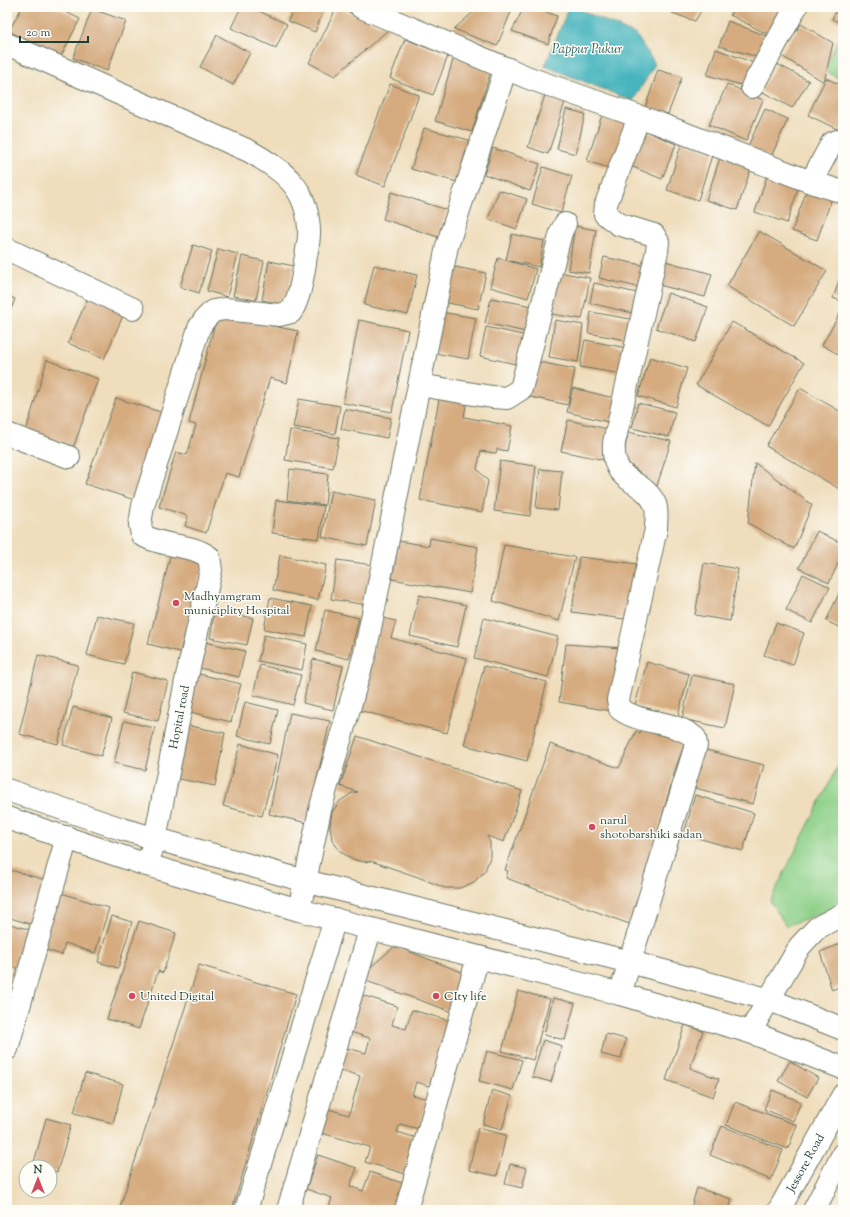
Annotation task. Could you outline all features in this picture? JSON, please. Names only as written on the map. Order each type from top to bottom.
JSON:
[{"type":"main road","points":[[361,7],[506,68],[811,182],[843,192]]},
{"type":"main road","points":[[752,87],[796,7]]},
{"type":"main road","name":"Hopital road","points":[[7,44],[249,151],[274,165],[288,177],[298,189],[307,209],[309,230],[298,301],[291,312],[279,315],[225,309],[213,311],[205,318],[199,328],[143,506],[140,524],[142,535],[154,542],[200,551],[209,557],[211,570],[187,676],[155,838],[147,865]]},
{"type":"main road","points":[[299,910],[320,810],[365,653],[447,246],[506,68]]},
{"type":"main road","points":[[620,994],[696,745],[695,738],[687,731],[630,716],[620,709],[618,700],[656,529],[657,515],[656,506],[651,498],[622,474],[616,466],[613,456],[614,443],[658,242],[654,235],[618,224],[605,214],[606,204],[639,117]]},
{"type":"main road","points":[[811,182],[832,143],[843,139]]},
{"type":"main road","points":[[419,385],[499,398],[507,398],[521,389],[561,232],[565,224]]},
{"type":"main road","points":[[7,249],[133,309]]},
{"type":"main road","points":[[7,434],[69,457]]},
{"type":"main road","points":[[7,790],[155,838],[305,881],[630,962],[770,1000],[843,1029]]},
{"type":"main road","points":[[7,818],[147,865],[299,910],[370,930],[620,994],[750,1032],[843,1068]]},
{"type":"main road","points":[[7,1049],[67,837]]},
{"type":"main road","points":[[750,1032],[770,1000],[800,946],[817,928],[843,914]]},
{"type":"main road","points":[[246,1210],[335,919]]},
{"type":"main road","points":[[288,1210],[370,930]]},
{"type":"main road","points":[[406,1210],[478,957]]},
{"type":"main road","name":"Jessore Road","points":[[779,1210],[843,1095]]},
{"type":"main road","points":[[814,1210],[843,1154]]},
{"type":"green space","points":[[838,40],[843,42],[843,81],[824,70]]},
{"type":"green space","points":[[843,756],[843,907],[823,912],[786,926],[770,901]]},
{"type":"water","name":"Pappur Pukur","points":[[569,7],[574,7],[636,35],[655,64],[633,101],[545,66]]},
{"type":"building","points":[[22,7],[56,7],[80,19],[60,58],[9,31]]},
{"type":"building","points":[[241,7],[250,7],[287,24],[276,48],[231,28]]},
{"type":"building","points":[[294,7],[325,7],[315,32],[288,21]]},
{"type":"building","points":[[337,7],[389,29],[335,76],[309,63]]},
{"type":"building","points":[[479,7],[513,7],[497,46],[454,29]]},
{"type":"building","points":[[524,7],[533,7],[557,16],[548,44],[512,31]]},
{"type":"building","points":[[674,7],[703,7],[695,21],[672,13]]},
{"type":"building","points":[[734,7],[783,7],[769,35],[730,15]]},
{"type":"building","points":[[838,7],[843,7],[843,24],[832,19]]},
{"type":"building","points":[[92,9],[126,21],[107,71],[73,58]]},
{"type":"building","points":[[728,21],[772,38],[758,57],[719,46]]},
{"type":"building","points":[[801,24],[833,43],[824,82],[780,55]]},
{"type":"building","points":[[217,35],[250,53],[233,85],[200,67]]},
{"type":"building","points":[[405,39],[448,56],[433,95],[390,78]]},
{"type":"building","points":[[716,49],[757,64],[744,86],[707,75]]},
{"type":"building","points":[[455,53],[493,64],[472,132],[435,121]]},
{"type":"building","points":[[777,64],[809,81],[792,108],[761,91]]},
{"type":"building","points":[[658,70],[682,77],[668,114],[645,108]]},
{"type":"building","points":[[826,78],[843,86],[843,125],[841,131],[808,115]]},
{"type":"building","points":[[390,84],[419,95],[385,186],[356,175]]},
{"type":"building","points":[[727,84],[763,100],[746,141],[709,125]]},
{"type":"building","points":[[545,95],[565,102],[548,154],[528,147]]},
{"type":"building","points":[[566,109],[585,114],[576,154],[557,149]]},
{"type":"building","points":[[765,109],[788,119],[771,157],[748,146]]},
{"type":"building","points":[[603,112],[628,121],[612,169],[587,161]]},
{"type":"building","points":[[424,128],[469,140],[457,182],[411,169]]},
{"type":"building","points":[[643,130],[676,144],[662,179],[628,165]]},
{"type":"building","points":[[682,142],[713,152],[698,200],[667,190]]},
{"type":"building","points":[[493,148],[540,164],[530,191],[484,174]]},
{"type":"building","points":[[721,155],[752,165],[737,210],[706,200]]},
{"type":"building","points":[[543,167],[572,176],[561,213],[532,204]]},
{"type":"building","points":[[769,170],[801,180],[787,223],[755,212]]},
{"type":"building","points":[[808,187],[833,195],[817,240],[792,231]]},
{"type":"building","points":[[499,190],[527,199],[517,229],[488,219]]},
{"type":"building","points":[[391,192],[447,210],[438,237],[383,219]]},
{"type":"building","points":[[575,226],[596,230],[589,273],[568,270]]},
{"type":"building","points":[[759,231],[827,271],[794,326],[727,286]]},
{"type":"building","points":[[512,234],[544,241],[539,267],[506,260]]},
{"type":"building","points":[[193,245],[212,251],[199,293],[180,287]]},
{"type":"building","points":[[218,249],[238,254],[227,297],[207,291]]},
{"type":"building","points":[[242,256],[264,261],[256,300],[233,296]]},
{"type":"building","points":[[604,257],[651,267],[646,289],[599,278]]},
{"type":"building","points":[[498,258],[536,269],[528,298],[490,287]]},
{"type":"building","points":[[269,261],[294,266],[286,305],[262,300]]},
{"type":"building","points":[[665,261],[712,274],[705,297],[659,285]]},
{"type":"building","points":[[374,265],[417,275],[408,315],[364,305]]},
{"type":"building","points":[[450,266],[486,273],[478,309],[443,302]]},
{"type":"building","points":[[843,270],[843,302],[833,298]]},
{"type":"building","points":[[559,272],[590,278],[582,319],[551,314]]},
{"type":"building","points":[[594,283],[641,294],[636,314],[590,303]]},
{"type":"building","points":[[90,293],[126,309],[104,359],[68,343]]},
{"type":"building","points":[[668,293],[708,307],[696,342],[656,328]]},
{"type":"building","points":[[7,296],[15,299],[7,320]]},
{"type":"building","points":[[491,298],[532,306],[526,332],[485,323]]},
{"type":"building","points":[[843,308],[843,357],[822,345]]},
{"type":"building","points":[[441,312],[476,318],[468,359],[434,353]]},
{"type":"building","points":[[591,312],[636,320],[632,341],[588,333]]},
{"type":"building","points":[[217,315],[298,331],[287,383],[270,378],[239,477],[225,473],[206,533],[185,526],[188,516],[159,507],[176,452],[187,455],[196,425],[189,423]]},
{"type":"building","points":[[359,320],[408,330],[392,412],[343,403]]},
{"type":"building","points":[[555,320],[583,325],[578,362],[549,357]]},
{"type":"building","points":[[732,322],[804,363],[768,426],[696,385]]},
{"type":"building","points":[[486,327],[531,337],[524,366],[480,356]]},
{"type":"building","points":[[585,340],[627,348],[622,374],[580,367]]},
{"type":"building","points":[[650,357],[687,368],[676,407],[638,396]]},
{"type":"building","points":[[47,360],[98,379],[73,448],[26,431]]},
{"type":"building","points":[[533,361],[575,369],[568,405],[526,396]]},
{"type":"building","points":[[573,388],[618,399],[612,423],[567,412]]},
{"type":"building","points":[[800,388],[843,413],[843,491],[766,446]]},
{"type":"building","points":[[440,394],[467,399],[464,417],[512,426],[507,451],[497,449],[496,453],[481,451],[477,469],[488,481],[482,512],[420,500]]},
{"type":"building","points":[[116,398],[167,414],[138,501],[85,484]]},
{"type":"building","points":[[299,399],[340,406],[335,434],[293,427]]},
{"type":"building","points":[[638,403],[675,412],[669,437],[632,428]]},
{"type":"building","points":[[345,409],[391,418],[387,438],[341,429]]},
{"type":"building","points":[[568,420],[612,430],[605,460],[561,451]]},
{"type":"building","points":[[290,430],[339,438],[333,468],[285,460]]},
{"type":"building","points":[[628,432],[671,441],[657,486],[623,459]]},
{"type":"building","points":[[500,461],[536,466],[530,516],[494,511]]},
{"type":"building","points":[[755,463],[812,505],[794,549],[748,523]]},
{"type":"building","points":[[290,469],[328,474],[325,505],[287,500]]},
{"type":"building","points":[[540,469],[562,471],[558,510],[536,508]]},
{"type":"building","points":[[331,491],[376,500],[367,546],[322,537]]},
{"type":"building","points":[[276,500],[324,506],[319,539],[272,533]]},
{"type":"building","points":[[817,531],[843,544],[843,553],[829,583],[799,568]]},
{"type":"building","points":[[430,538],[478,547],[470,593],[392,579],[399,541],[429,546]]},
{"type":"building","points":[[504,545],[575,557],[559,621],[493,601]]},
{"type":"building","name":"Madhyamgram municiplity Hospital","points":[[171,553],[204,561],[180,652],[148,644]]},
{"type":"building","points":[[280,555],[326,565],[318,600],[273,590]]},
{"type":"building","points":[[579,557],[639,564],[632,620],[572,612]]},
{"type":"building","points":[[337,560],[373,565],[366,605],[331,599]]},
{"type":"building","points":[[704,563],[738,569],[730,621],[695,615]]},
{"type":"building","points":[[803,574],[830,587],[812,623],[786,610]]},
{"type":"building","points":[[843,585],[843,629],[826,621]]},
{"type":"building","points":[[419,595],[466,605],[457,647],[410,636]]},
{"type":"building","points":[[270,598],[312,606],[306,637],[264,629]]},
{"type":"building","points":[[215,610],[253,618],[247,645],[210,638]]},
{"type":"building","points":[[325,610],[359,618],[349,659],[316,651]]},
{"type":"building","points":[[97,615],[134,623],[124,664],[87,655]]},
{"type":"building","points":[[382,618],[396,621],[391,638],[467,658],[447,733],[358,710]]},
{"type":"building","points":[[484,618],[558,637],[548,677],[474,658]]},
{"type":"building","points":[[776,623],[804,633],[793,665],[764,655]]},
{"type":"building","points":[[264,635],[307,644],[302,670],[258,661]]},
{"type":"building","points":[[205,642],[245,651],[239,677],[199,668]]},
{"type":"building","points":[[566,644],[622,648],[611,711],[559,702]]},
{"type":"building","points":[[38,655],[78,665],[58,744],[19,734]]},
{"type":"building","points":[[313,659],[343,666],[333,710],[303,703]]},
{"type":"building","points":[[647,662],[689,674],[678,716],[635,705]]},
{"type":"building","points":[[260,665],[301,675],[293,705],[253,695]]},
{"type":"building","points":[[484,666],[547,682],[527,761],[464,745]]},
{"type":"building","points":[[132,672],[168,681],[158,721],[123,713]]},
{"type":"building","points":[[195,673],[241,684],[231,722],[186,711]]},
{"type":"building","points":[[692,675],[735,684],[725,728],[682,719]]},
{"type":"building","points":[[245,702],[278,710],[270,744],[237,736]]},
{"type":"building","points":[[73,707],[112,718],[101,756],[63,745]]},
{"type":"building","points":[[290,713],[330,721],[307,823],[269,814]]},
{"type":"building","points":[[124,721],[155,728],[145,770],[114,763]]},
{"type":"building","points":[[185,725],[225,733],[215,786],[174,778]]},
{"type":"building","name":"narul shotobarshiki sadan","points":[[641,730],[686,740],[675,770],[632,925],[506,878],[508,871],[505,870],[550,744],[619,768],[636,731],[640,733]]},
{"type":"building","points":[[357,736],[522,791],[504,842],[487,836],[490,842],[490,857],[485,871],[474,882],[460,888],[445,888],[371,861],[365,862],[351,859],[340,851],[332,840],[330,826],[332,812],[340,801],[352,793],[358,792],[340,786]]},
{"type":"building","points":[[240,744],[278,755],[262,816],[223,806]]},
{"type":"building","points":[[702,749],[764,765],[753,804],[692,787]]},
{"type":"building","points":[[695,795],[754,813],[743,851],[684,834]]},
{"type":"building","points":[[10,870],[46,880],[33,925],[7,917],[7,881]]},
{"type":"building","points":[[58,892],[109,908],[95,953],[65,943],[62,955],[40,948]]},
{"type":"building","points":[[112,916],[132,922],[118,968],[98,962]]},
{"type":"building","name":"United Digital","points":[[139,921],[176,933],[163,973],[158,971],[139,1029],[107,1019]]},
{"type":"building","points":[[7,923],[34,931],[23,970],[7,965]]},
{"type":"building","points":[[843,943],[843,985],[832,990],[820,952]]},
{"type":"building","name":"CIty life","points":[[395,946],[472,976],[458,1014],[358,978]]},
{"type":"building","points":[[199,965],[296,994],[232,1210],[119,1210]]},
{"type":"building","points":[[518,991],[550,999],[533,1060],[502,1051]]},
{"type":"building","points":[[358,994],[397,1006],[392,1025],[406,1029],[412,1010],[451,1021],[432,1087],[416,1082],[412,1095],[428,1099],[419,1129],[400,1124],[397,1132],[417,1138],[406,1174],[365,1162],[370,1147],[318,1132],[325,1108],[349,1115],[360,1076],[337,1069],[343,1047],[366,1053],[370,1038],[347,1031]]},
{"type":"building","points":[[553,998],[575,1003],[565,1040],[544,1035]]},
{"type":"building","points":[[685,1025],[703,1031],[690,1068],[719,1079],[713,1097],[666,1080]]},
{"type":"building","points":[[606,1034],[626,1039],[621,1059],[601,1054]]},
{"type":"building","points":[[543,1040],[562,1046],[551,1082],[532,1077]]},
{"type":"building","points":[[487,1051],[522,1060],[513,1090],[479,1081]]},
{"type":"building","points":[[790,1061],[818,1078],[807,1097],[778,1081]]},
{"type":"building","points":[[85,1073],[123,1084],[113,1123],[74,1113]]},
{"type":"building","points":[[492,1090],[512,1096],[502,1129],[483,1124]]},
{"type":"building","points":[[772,1090],[801,1102],[793,1121],[764,1109]]},
{"type":"building","points":[[735,1102],[797,1125],[788,1149],[726,1125]]},
{"type":"building","points":[[46,1118],[71,1125],[58,1169],[58,1159],[35,1159]]},
{"type":"building","points":[[722,1126],[783,1150],[771,1180],[710,1155]]},
{"type":"building","points":[[478,1128],[506,1135],[497,1176],[469,1170]]},
{"type":"building","points":[[318,1155],[357,1168],[350,1186],[363,1191],[370,1172],[408,1185],[399,1210],[328,1210],[332,1198],[306,1189]]},
{"type":"building","points":[[510,1164],[527,1168],[522,1188],[505,1184]]},
{"type":"building","points":[[697,1188],[732,1199],[729,1210],[691,1208]]},
{"type":"building","points":[[301,1205],[315,1210],[299,1210]]},
{"type":"place","name":"Madhyamgram municiplity Hospital","points":[[176,603]]},
{"type":"place","name":"narul shotobarshiki sadan","points":[[592,827]]},
{"type":"place","name":"United Digital","points":[[132,996]]},
{"type":"place","name":"CIty life","points":[[436,996]]}]
